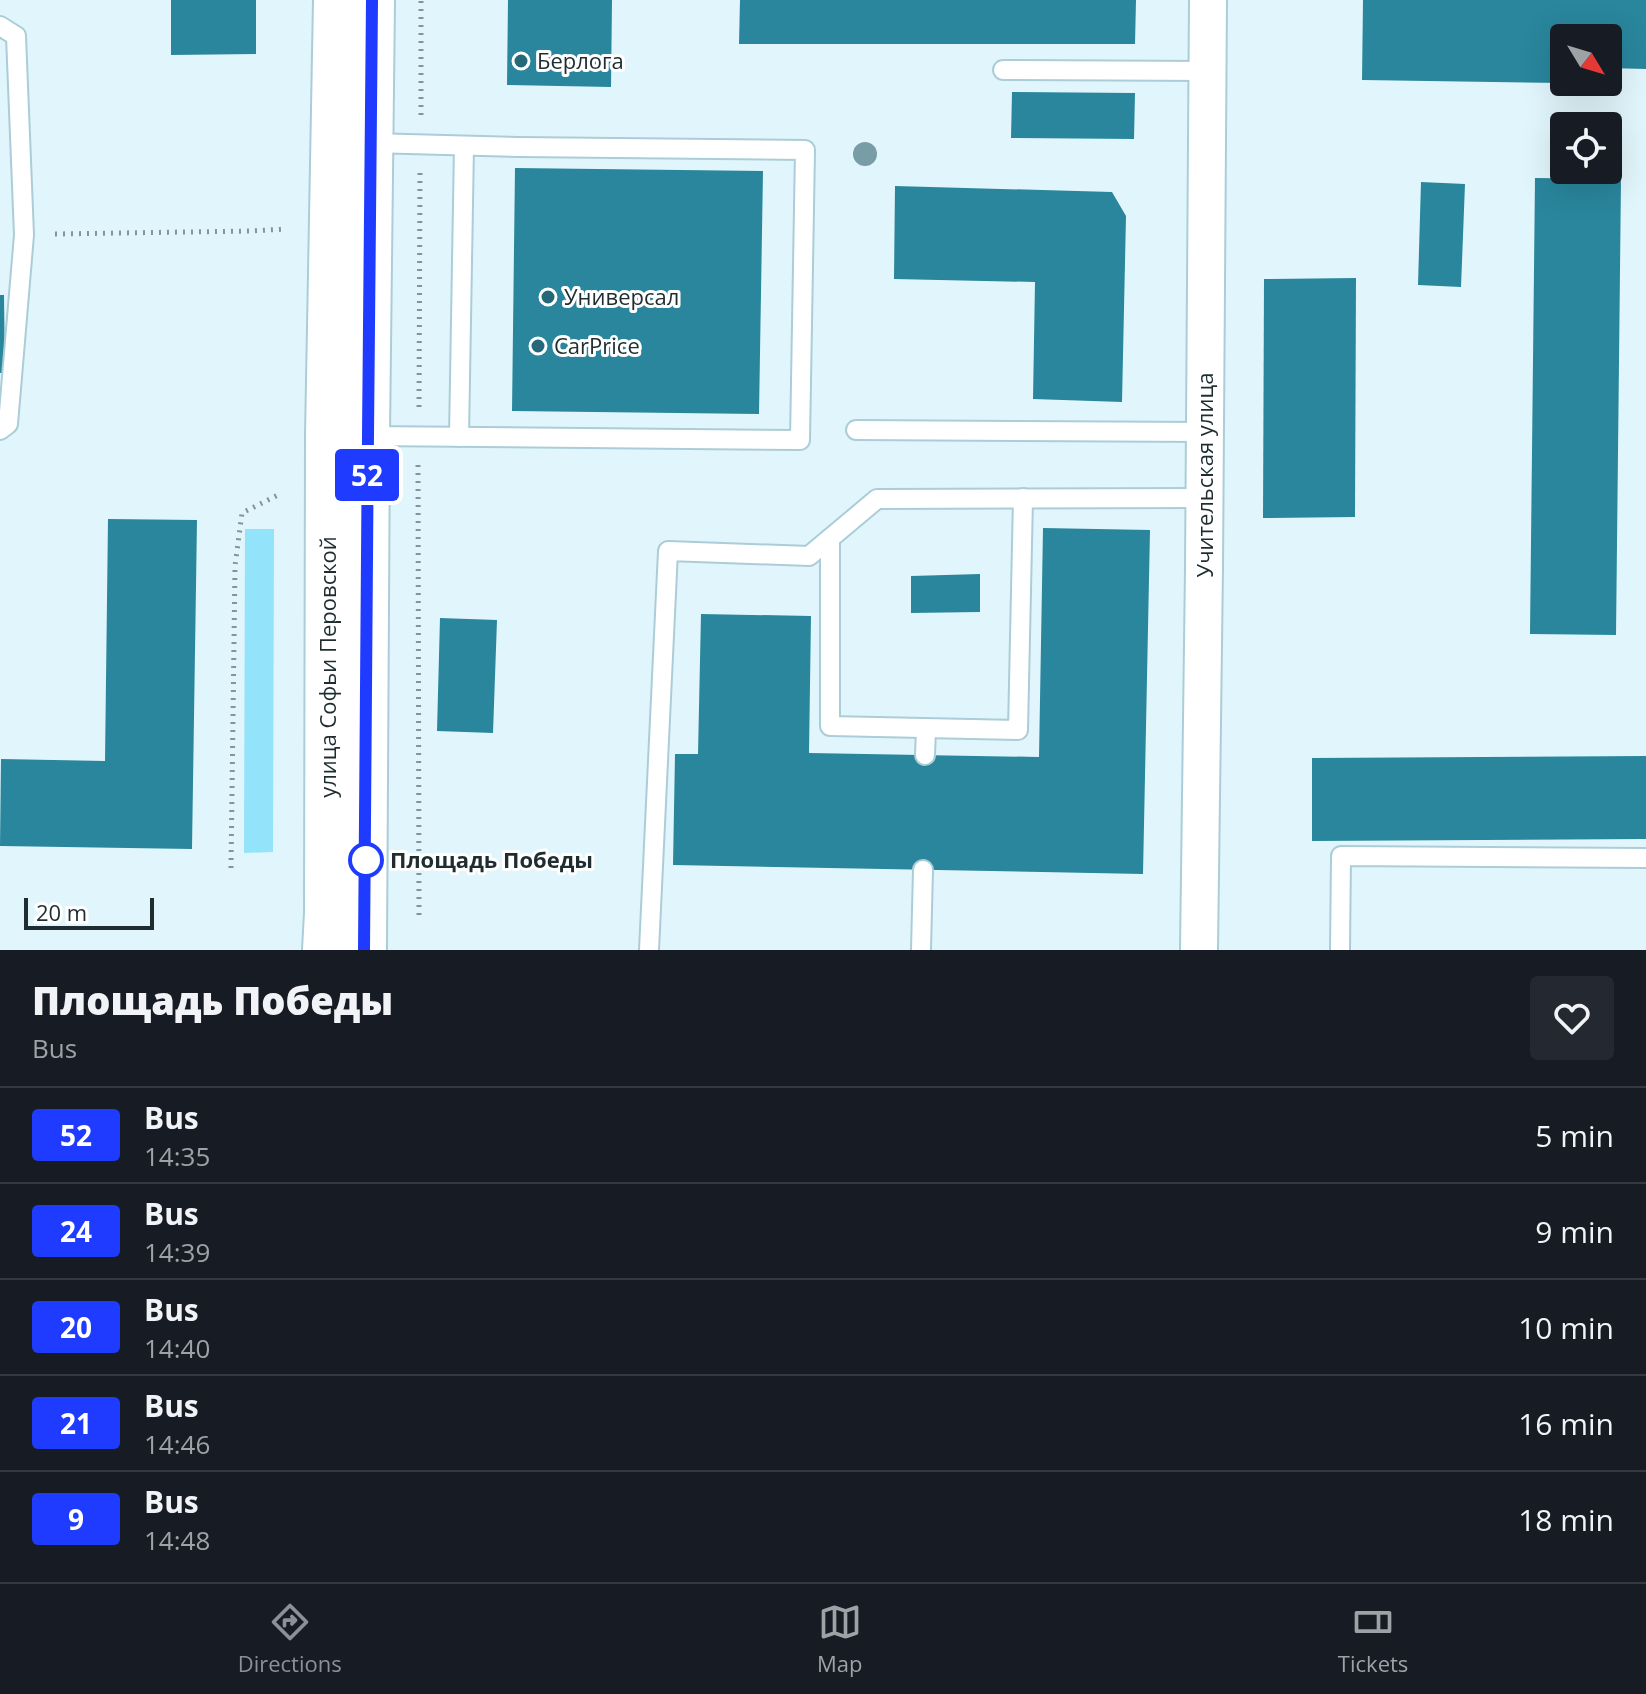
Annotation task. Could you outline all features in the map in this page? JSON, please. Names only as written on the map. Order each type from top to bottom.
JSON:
[{"type":"main road","name":"улица Софьи Перовской","points":[[325,950],[328,436],[336,0]]},
{"type":"main road","name":"улица Софьи Перовской","points":[[364,950],[372,0]]},
{"type":"street","name":"Учительская улица","points":[[1199,950],[1208,0]]},
{"type":"lane","points":[[0,26],[16,36],[24,235],[8,424],[0,430]]},
{"type":"lane","points":[[1003,70],[1208,71]]},
{"type":"lane","points":[[367,436],[800,440],[805,181],[805,150],[370,143]]},
{"type":"lane","points":[[459,437],[464,146]]},
{"type":"lane","points":[[856,430],[1205,432]]},
{"type":"lane","points":[[830,539],[830,726],[1018,730],[1023,498]]},
{"type":"lane","points":[[649,950],[668,551],[809,556],[877,499],[1204,498]]},
{"type":"lane","points":[[925,755],[926,729]]},
{"type":"lane","points":[[1340,950],[1341,856],[1646,858]]},
{"type":"lane","points":[[921,950],[923,870]]},
{"type":"path","points":[[24,235],[286,229]]},
{"type":"path","points":[[231,868],[235,566],[242,513],[280,494]]},
{"type":"shaded area","points":[[245,529],[274,529],[273,852],[244,853]]},
{"type":"building","points":[[171,0],[256,0],[256,54],[171,55]]},
{"type":"building","points":[[508,0],[612,0],[611,87],[507,85]]},
{"type":"building","points":[[740,0],[1136,0],[1135,44],[739,44]]},
{"type":"building","points":[[1363,0],[1646,0],[1646,69],[1622,68],[1622,24],[1550,24],[1550,83],[1362,80]]},
{"type":"building","points":[[1012,92],[1135,93],[1134,139],[1011,138]]},
{"type":"building","points":[[515,168],[763,171],[759,414],[512,411]]},
{"type":"building","points":[[1535,178],[1550,178],[1550,184],[1621,184],[1616,635],[1530,634]]},
{"type":"building","points":[[1421,182],[1465,184],[1461,287],[1418,285]]},
{"type":"building","points":[[895,186],[1112,192],[1126,216],[1122,402],[1033,399],[1035,282],[894,279]]},
{"type":"building","points":[[1356,278],[1355,517],[1263,518],[1264,279]]},
{"type":"building","points":[[0,295],[4,295],[5,373],[0,373]]},
{"type":"building","points":[[108,519],[197,520],[192,849],[0,846],[1,759],[105,761]]},
{"type":"building","points":[[1043,528],[1150,530],[1143,874],[673,865],[675,754],[698,754],[701,614],[811,616],[809,753],[1039,757]]},
{"type":"building","points":[[980,574],[980,612],[911,613],[911,576]]},
{"type":"building","points":[[440,618],[497,620],[493,733],[437,731]]},
{"type":"building","points":[[1646,756],[1646,839],[1312,841],[1312,758]]},
{"type":"bus line","name":"52","points":[[364,950],[372,0]]},
{"type":"place","name":"Берлога","points":[[521,61]]},
{"type":"place","name":"Универсал","points":[[548,297]]},
{"type":"place","name":"CarPrice","points":[[538,346]]},
{"type":"place","name":"Площадь Победы","points":[[366,860]]}]
